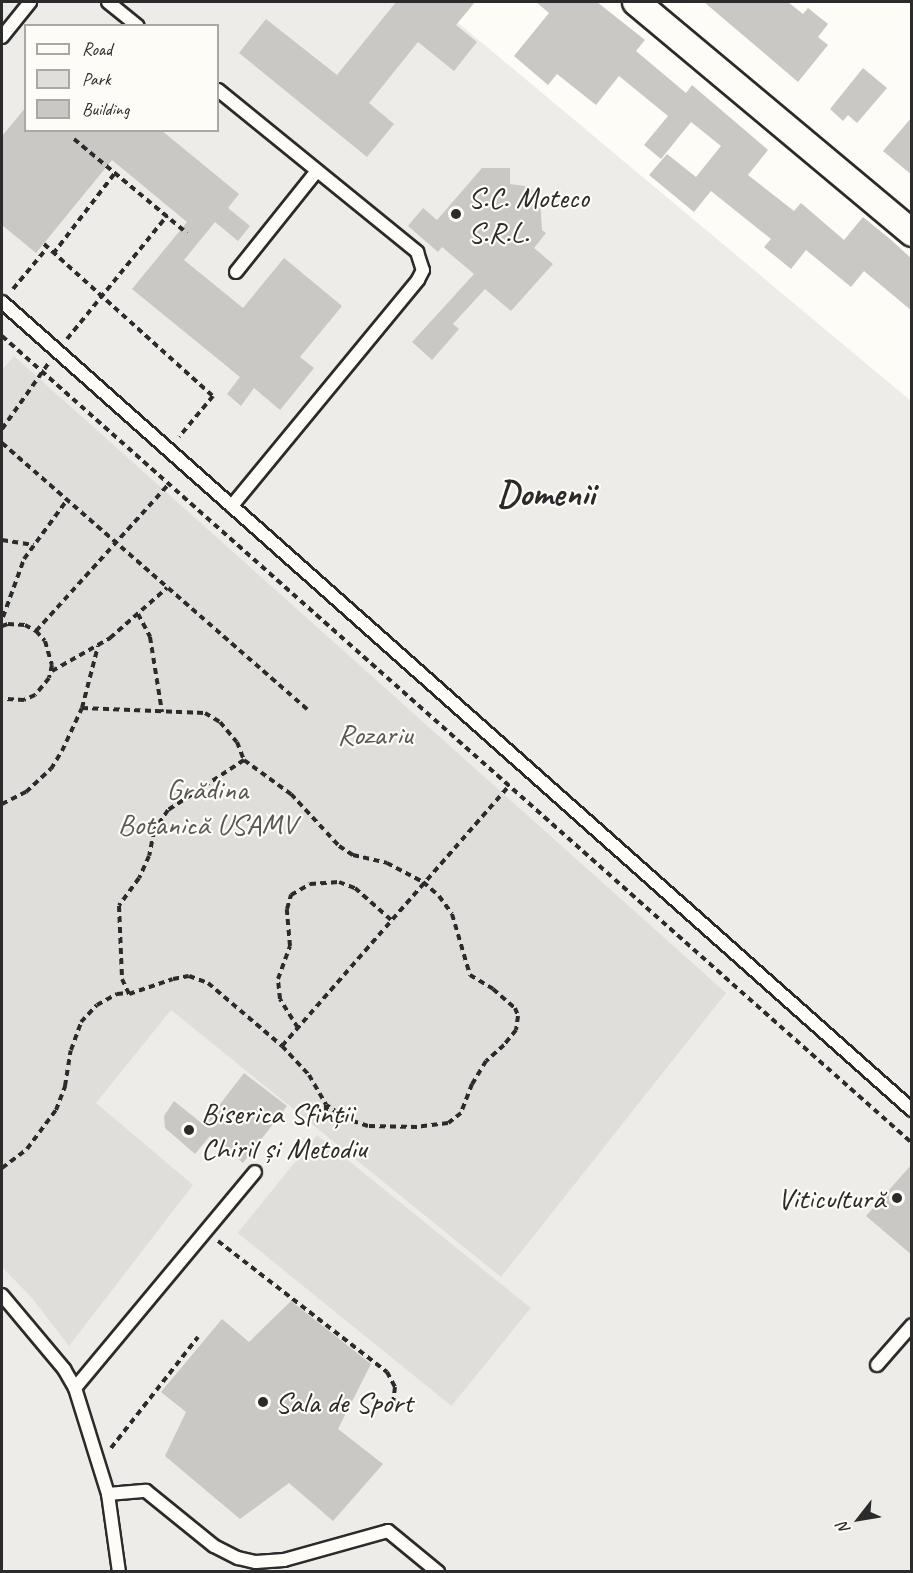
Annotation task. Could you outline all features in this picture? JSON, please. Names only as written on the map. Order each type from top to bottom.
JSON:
[{"type":"street","points":[[636,2],[911,231]]},
{"type":"lane","points":[[2,38],[30,2]]},
{"type":"lane","points":[[108,2],[136,24]]},
{"type":"lane","points":[[219,91],[417,252],[423,270],[418,280],[232,506]]},
{"type":"lane","points":[[236,272],[317,171]]},
{"type":"lane","points":[[2,302],[912,1110]]},
{"type":"lane","points":[[75,1388],[255,1172]]},
{"type":"lane","points":[[2,1295],[64,1369],[75,1388],[108,1494],[119,1572]]},
{"type":"lane","points":[[877,1365],[912,1325]]},
{"type":"lane","points":[[108,1494],[146,1491],[214,1546],[238,1558],[256,1562],[284,1560],[388,1531],[438,1572]]},
{"type":"path","points":[[74,139],[187,233]]},
{"type":"path","points":[[53,254],[115,173]]},
{"type":"path","points":[[2,429],[57,351],[167,216]]},
{"type":"path","points":[[2,302],[45,246],[213,396],[168,449]]},
{"type":"path","points":[[2,336],[912,1143]]},
{"type":"path","points":[[2,443],[307,709]]},
{"type":"path","points":[[36,631],[169,484]]},
{"type":"path","points":[[8,624],[2,616],[18,572],[34,545],[67,500]]},
{"type":"path","points":[[2,540],[34,545]]},
{"type":"path","points":[[51,672],[98,646],[167,588]]},
{"type":"path","points":[[138,614],[152,645],[162,712]]},
{"type":"path","points":[[2,626],[25,625],[36,631],[51,652],[51,672],[43,687],[35,695],[13,701],[2,699]]},
{"type":"path","points":[[2,804],[26,792],[51,769],[62,751],[82,708],[98,646]]},
{"type":"path","points":[[2,1168],[27,1149],[56,1110],[65,1086],[71,1050],[81,1022],[97,1005],[117,994],[132,994],[172,979],[189,976],[208,983],[232,1001],[282,1046],[309,1075],[326,1105],[347,1119],[368,1126],[417,1127],[448,1123],[461,1113],[472,1084],[486,1061],[504,1045],[516,1029],[518,1016],[510,1001],[470,975],[452,914],[439,896],[423,882],[387,863],[352,855],[339,846],[291,794],[244,760],[237,742],[220,722],[205,713],[82,708]]},
{"type":"path","points":[[127,993],[122,979],[119,906],[139,878],[149,856],[154,831],[168,810],[244,760]]},
{"type":"path","points":[[282,1046],[509,786]]},
{"type":"path","points":[[298,1028],[280,999],[278,979],[290,945],[287,909],[291,895],[310,884],[339,882],[356,888],[391,921]]},
{"type":"path","points":[[326,1105],[326,1122]]},
{"type":"path","points":[[206,1231],[387,1372],[395,1387],[392,1410]]},
{"type":"path","points":[[99,1462],[198,1337]]},
{"type":"shaded area","points":[[2,2],[433,2],[911,401],[911,1571],[2,1572]]},
{"type":"green space","name":"Grădina Botanică USAMV","points":[[14,356],[726,993],[501,1277],[171,1010],[96,1103],[193,1185],[69,1346],[32,1298],[2,1267],[2,370]]},
{"type":"green space","points":[[317,1135],[531,1308],[451,1406],[238,1233]]},
{"type":"building","points":[[396,2],[475,2],[456,25],[477,42],[454,71],[418,42],[369,103],[394,124],[367,157],[239,53],[266,19],[337,75]]},
{"type":"building","points":[[536,2],[597,2],[645,40],[636,51],[686,93],[692,85],[768,150],[748,175],[794,211],[801,203],[844,240],[863,217],[890,239],[912,259],[912,311],[864,271],[851,287],[806,250],[791,269],[764,247],[771,239],[711,191],[694,212],[649,175],[667,154],[696,177],[721,146],[691,122],[661,159],[644,145],[668,116],[619,76],[596,105],[557,74],[548,85],[514,56],[549,13]]},
{"type":"building","points":[[704,2],[788,2],[803,14],[808,8],[828,24],[818,37],[828,45],[798,82]]},
{"type":"building","points":[[863,68],[887,88],[857,123],[848,115],[843,121],[830,109]]},
{"type":"building","points":[[24,109],[24,132],[163,132],[239,194],[228,208],[250,226],[238,241],[215,222],[184,260],[243,308],[284,258],[342,306],[300,357],[314,368],[280,410],[254,388],[241,406],[227,394],[240,377],[132,289],[187,222],[112,160],[36,253],[2,225],[2,136]]},
{"type":"building","points":[[912,117],[912,175],[883,151]]},
{"type":"building","points":[[482,168],[510,168],[510,184],[525,186],[534,191],[540,200],[542,230],[546,233],[534,248],[553,264],[511,311],[485,289],[453,324],[459,329],[432,360],[412,342],[474,274],[442,247],[438,252],[408,226],[423,208],[437,220]]},
{"type":"building","points":[[244,1073],[287,1106],[243,1163],[210,1136],[195,1154],[165,1128],[164,1116],[174,1101],[204,1125]]},
{"type":"building","name":"Viticultură","points":[[912,1164],[912,1255],[866,1216]]},
{"type":"building","name":"Sala de Sport","points":[[291,1301],[371,1364],[338,1429],[383,1464],[333,1521],[289,1483],[240,1519],[165,1456],[186,1412],[161,1392],[222,1319],[249,1342]]},
{"type":"place","name":"S.C. Moteco S.R.L.","points":[[456,214]]},
{"type":"place","name":"Biserica Sfinții Chiril și Metodiu","points":[[189,1130]]},
{"type":"place","name":"Viticultură","points":[[897,1198]]},
{"type":"place","name":"Sala de Sport","points":[[263,1402]]},
{"type":"district","name":"Domenii","points":[[546,494]]},
{"type":"park label","name":"Rozariu","points":[[375,734]]}]
